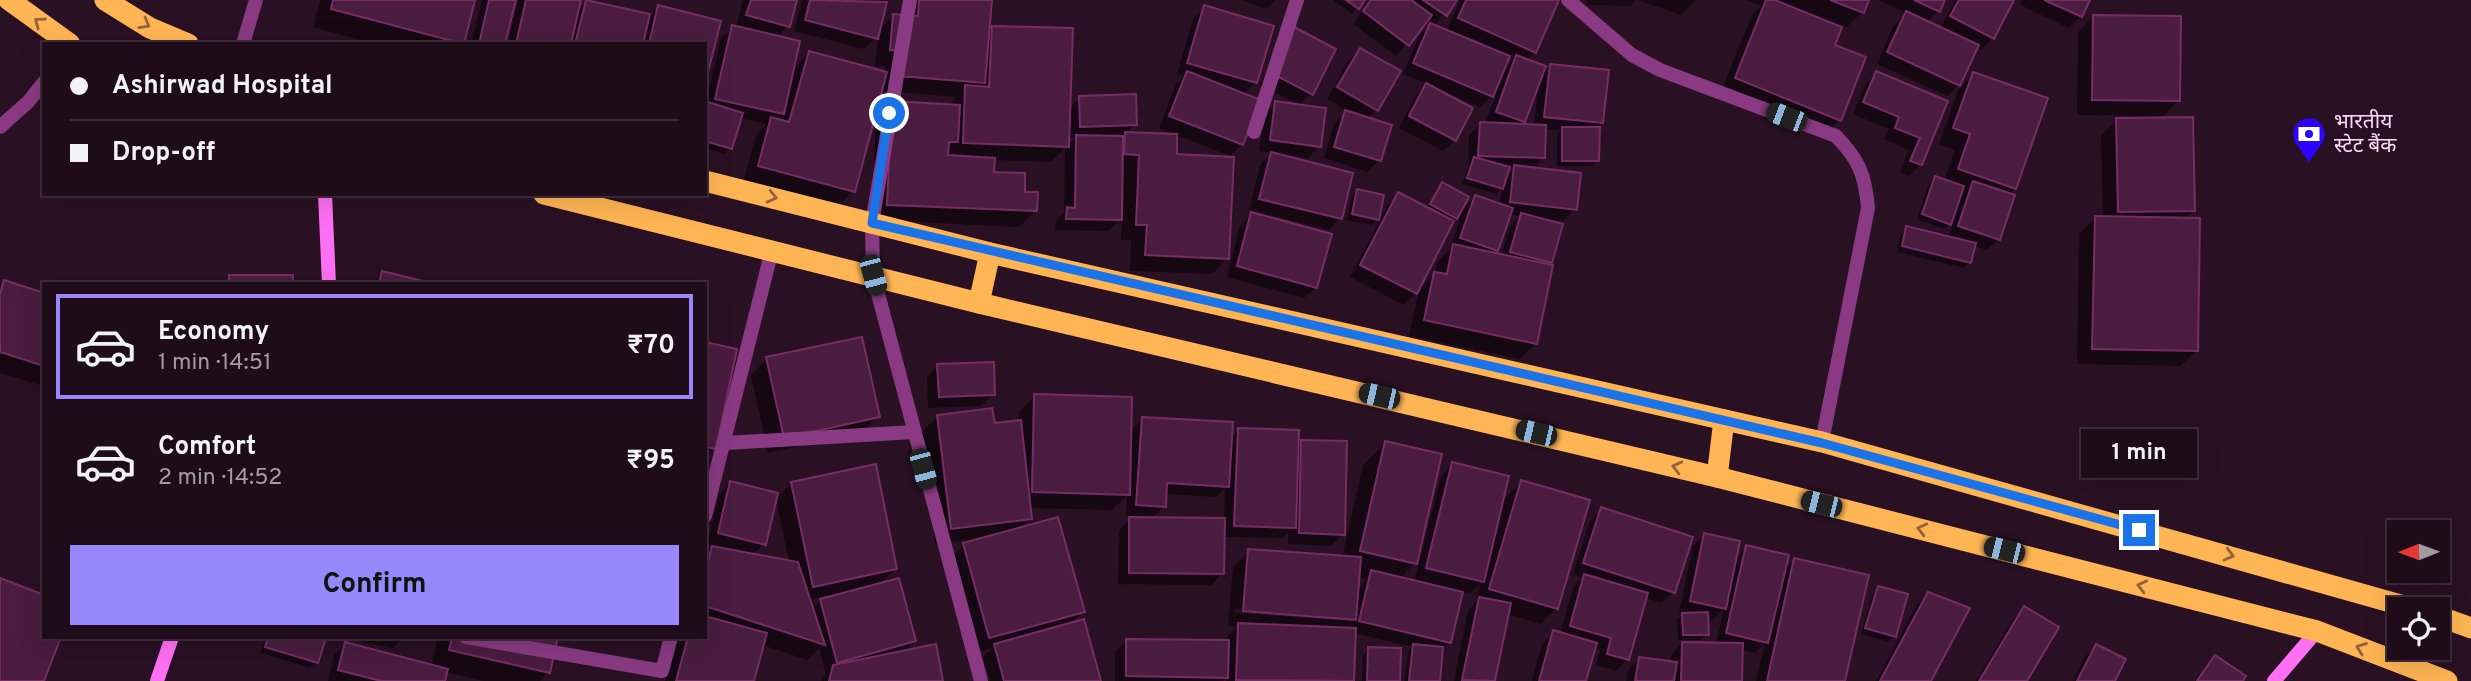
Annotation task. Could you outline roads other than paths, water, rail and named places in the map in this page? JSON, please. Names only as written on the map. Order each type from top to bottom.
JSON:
[{"type":"highway","points":[[9,0],[67,42]]},
{"type":"highway","points":[[105,0],[150,28],[183,42]]},
{"type":"highway","points":[[707,182],[990,253],[1822,443],[2387,601]]},
{"type":"highway","points":[[552,196],[979,303],[1717,477],[2317,631],[2447,681]]},
{"type":"highway","points":[[979,303],[990,253]]},
{"type":"highway","points":[[1717,477],[1724,420]]},
{"type":"highway","points":[[2450,620],[2471,628]]},
{"type":"street","points":[[244,42],[256,0]]},
{"type":"street","points":[[910,0],[872,223],[873,275],[981,681]]},
{"type":"street","points":[[1254,132],[1297,0]]},
{"type":"street","points":[[1568,0],[1632,55],[1660,70],[1836,136],[1855,156],[1866,182],[1868,208],[1822,443]]},
{"type":"street","points":[[0,127],[28,102],[42,84]]},
{"type":"street","points":[[325,196],[329,282]]},
{"type":"street","points":[[707,509],[724,450],[772,250]]},
{"type":"street","points":[[707,454],[914,432]]},
{"type":"street","points":[[2274,681],[2317,631]]},
{"type":"street","points":[[158,681],[171,639]]},
{"type":"street","points":[[478,639],[662,671],[670,639]]},
{"type":"place","name":"भारतीय स्टेट बैंक","points":[[2309,164]]}]
